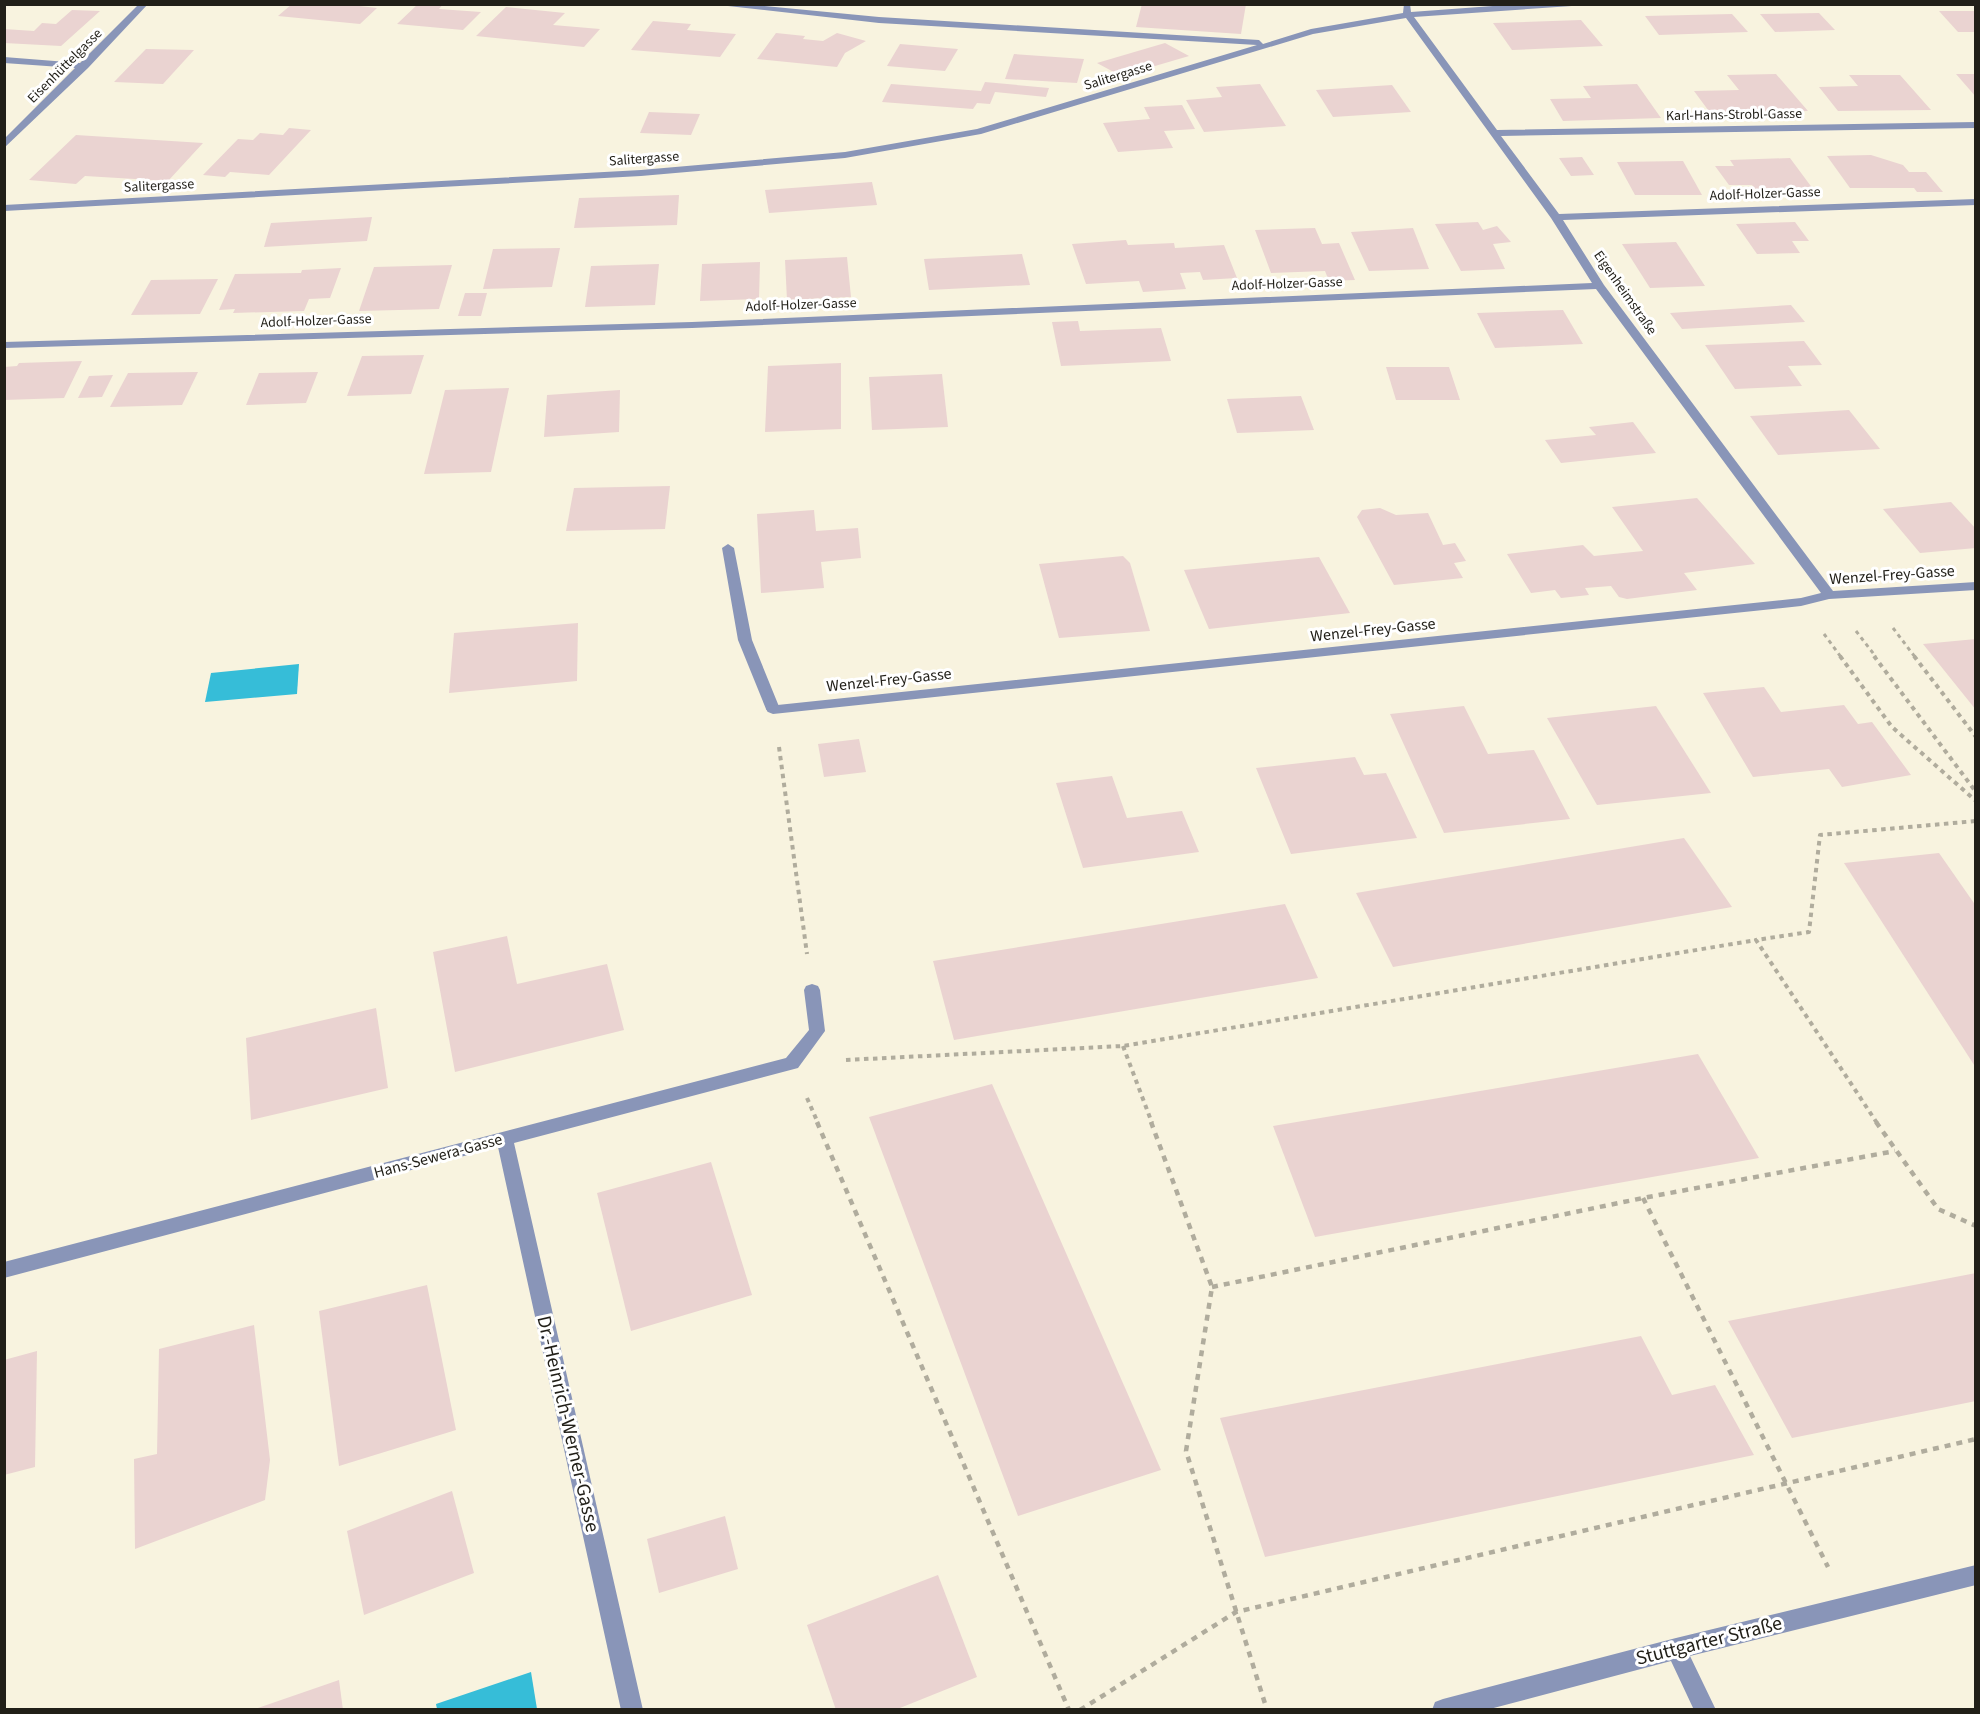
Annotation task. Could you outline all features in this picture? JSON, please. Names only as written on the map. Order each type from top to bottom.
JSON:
[{"type":"street","name":"Eisenhüttelgasse","points":[[4,145],[85,66],[144,4]]},
{"type":"street","name":"Salitergasse","points":[[714,4],[879,20],[1270,44]]},
{"type":"street","name":"Salitergasse","points":[[4,208],[641,173],[845,155],[978,132],[1270,44],[1407,9],[1597,4]]},
{"type":"street","name":"Eigenheimstraße","points":[[1407,9],[1493,133],[1556,216],[1599,286],[1829,595]]},
{"type":"street","points":[[4,60],[85,66]]},
{"type":"street","name":"Karl-Hans-Strobl-Gasse","points":[[1493,133],[1976,125]]},
{"type":"street","name":"Adolf-Holzer-Gasse","points":[[1556,216],[1976,202]]},
{"type":"street","name":"Adolf-Holzer-Gasse","points":[[4,345],[692,325],[1599,286]]},
{"type":"street","points":[[728,548],[745,640],[773,709]]},
{"type":"street","name":"Wenzel-Frey-Gasse","points":[[773,709],[1801,602],[1829,595],[1976,586]]},
{"type":"street","points":[[792,1063],[817,1031],[812,990]]},
{"type":"street","name":"Hans-Sewera-Gasse","points":[[4,1270],[792,1063]]},
{"type":"street","name":"Dr.-Heinrich-Werner-Gasse","points":[[505,1138],[632,1710]]},
{"type":"street","name":"Stuttgarter Straße","points":[[1443,1710],[1676,1649],[1976,1575]]},
{"type":"street","points":[[1676,1649],[1705,1710]]},
{"type":"path","points":[[1866,592],[1976,737]]},
{"type":"path","points":[[1829,595],[1976,792]]},
{"type":"path","points":[[1801,602],[1892,727],[1976,801]]},
{"type":"path","points":[[773,709],[812,990]]},
{"type":"path","points":[[1069,1710],[792,1063],[1124,1046],[1809,932],[1820,835],[1976,821]]},
{"type":"path","points":[[1756,940],[1895,1151],[1938,1209],[1976,1226]]},
{"type":"path","points":[[1124,1046],[1212,1287],[1186,1451],[1267,1710]]},
{"type":"path","points":[[1212,1287],[1643,1197],[1895,1151]]},
{"type":"path","points":[[1643,1197],[1848,1607]]},
{"type":"path","points":[[1080,1710],[1236,1612],[1976,1439]]},
{"type":"water","points":[[299,664],[297,694],[205,702],[211,673]]},
{"type":"water","points":[[531,1672],[537,1709],[437,1709],[436,1704]]},
{"type":"building","points":[[292,4],[342,4],[377,8],[360,24],[278,16]]},
{"type":"building","points":[[418,4],[443,4],[439,9],[481,12],[463,30],[397,24]]},
{"type":"building","points":[[1142,4],[1246,4],[1241,34],[1136,27]]},
{"type":"building","points":[[506,7],[565,13],[553,25],[600,29],[584,47],[476,36]]},
{"type":"building","points":[[72,10],[100,11],[61,46],[4,43],[4,29],[34,31],[42,23],[56,24]]},
{"type":"building","points":[[1939,11],[1976,11],[1976,32],[1958,32]]},
{"type":"building","points":[[1819,13],[1835,30],[1775,32],[1760,14]]},
{"type":"building","points":[[1732,14],[1748,32],[1659,35],[1645,16]]},
{"type":"building","points":[[1581,20],[1603,46],[1512,50],[1493,23]]},
{"type":"building","points":[[653,21],[691,24],[687,30],[736,34],[720,57],[631,50]]},
{"type":"building","points":[[776,33],[805,36],[803,39],[823,41],[837,33],[866,41],[845,53],[837,67],[757,59]]},
{"type":"building","points":[[1165,43],[1189,56],[1121,76],[1097,63]]},
{"type":"building","points":[[900,44],[958,49],[945,71],[887,66]]},
{"type":"building","points":[[146,49],[194,50],[163,84],[114,82]]},
{"type":"building","points":[[1014,54],[1084,59],[1077,83],[1005,79]]},
{"type":"building","points":[[1776,74],[1808,111],[1711,114],[1694,91],[1739,90],[1727,75]]},
{"type":"building","points":[[1956,74],[1976,74],[1976,97]]},
{"type":"building","points":[[1849,75],[1900,75],[1931,110],[1838,111],[1819,87],[1858,86]]},
{"type":"building","points":[[985,82],[1049,88],[1046,97],[995,92],[990,104],[977,103],[973,109],[882,102],[891,84],[981,91]]},
{"type":"building","points":[[1260,84],[1286,126],[1204,132],[1186,100],[1222,97],[1216,87]]},
{"type":"building","points":[[1637,84],[1661,118],[1563,121],[1550,99],[1591,98],[1583,86]]},
{"type":"building","points":[[1392,85],[1411,112],[1333,117],[1316,90]]},
{"type":"building","points":[[1182,105],[1195,129],[1164,131],[1173,148],[1118,152],[1103,123],[1150,119],[1144,107]]},
{"type":"building","points":[[649,112],[700,114],[691,135],[640,133]]},
{"type":"building","points":[[289,128],[311,130],[269,175],[230,172],[225,177],[203,175],[238,139],[253,140],[260,133],[283,135]]},
{"type":"building","points":[[76,135],[203,143],[168,181],[85,176],[76,184],[29,180]]},
{"type":"building","points":[[1871,155],[1903,165],[1909,172],[1926,172],[1943,192],[1917,192],[1914,188],[1850,188],[1827,156]]},
{"type":"building","points":[[1582,157],[1594,175],[1571,176],[1559,158]]},
{"type":"building","points":[[1790,158],[1813,189],[1756,190],[1752,185],[1729,185],[1715,166],[1734,166],[1730,160]]},
{"type":"building","points":[[1683,161],[1702,195],[1635,195],[1617,162]]},
{"type":"building","points":[[872,182],[877,205],[769,213],[765,190]]},
{"type":"building","points":[[679,195],[677,225],[574,228],[579,198]]},
{"type":"building","points":[[372,217],[367,241],[264,247],[271,223]]},
{"type":"building","points":[[1478,222],[1483,230],[1497,226],[1511,242],[1493,244],[1505,269],[1461,271],[1435,224]]},
{"type":"building","points":[[1795,222],[1809,241],[1792,241],[1800,253],[1757,254],[1736,224]]},
{"type":"building","points":[[1315,228],[1322,244],[1339,243],[1355,280],[1329,281],[1325,271],[1271,273],[1255,230]]},
{"type":"building","points":[[1413,228],[1429,269],[1369,271],[1351,232]]},
{"type":"building","points":[[1126,240],[1128,245],[1174,243],[1175,248],[1224,245],[1237,278],[1203,280],[1200,272],[1180,273],[1186,289],[1143,292],[1139,281],[1086,284],[1072,244]]},
{"type":"building","points":[[1676,242],[1705,286],[1650,288],[1622,244]]},
{"type":"building","points":[[560,248],[552,287],[483,289],[493,249]]},
{"type":"building","points":[[1022,254],[1030,285],[929,290],[924,259]]},
{"type":"building","points":[[847,257],[851,297],[787,300],[785,260]]},
{"type":"building","points":[[760,262],[759,299],[700,301],[702,264]]},
{"type":"building","points":[[659,264],[655,305],[585,307],[591,266]]},
{"type":"building","points":[[452,265],[439,309],[359,311],[374,267]]},
{"type":"building","points":[[341,268],[330,298],[309,299],[304,311],[233,313],[235,309],[219,310],[235,274],[301,273],[302,270]]},
{"type":"building","points":[[218,279],[200,314],[131,315],[151,280]]},
{"type":"building","points":[[465,293],[487,293],[481,316],[458,316]]},
{"type":"building","points":[[1791,305],[1805,322],[1682,329],[1670,313]]},
{"type":"building","points":[[1563,310],[1583,344],[1495,348],[1477,313]]},
{"type":"building","points":[[1078,321],[1080,331],[1161,328],[1171,361],[1061,366],[1052,322]]},
{"type":"building","points":[[1804,341],[1822,365],[1788,366],[1802,386],[1735,389],[1705,345]]},
{"type":"building","points":[[424,355],[411,394],[347,396],[362,356]]},
{"type":"building","points":[[82,361],[64,398],[4,400],[4,367],[17,366],[19,363]]},
{"type":"building","points":[[841,363],[841,429],[765,432],[768,366]]},
{"type":"building","points":[[1386,367],[1449,367],[1460,400],[1396,400]]},
{"type":"building","points":[[198,372],[182,405],[110,407],[128,373]]},
{"type":"building","points":[[318,372],[306,403],[246,405],[259,373]]},
{"type":"building","points":[[942,374],[948,427],[872,430],[869,377]]},
{"type":"building","points":[[113,375],[102,397],[78,398],[89,376]]},
{"type":"building","points":[[509,388],[491,472],[424,474],[445,390]]},
{"type":"building","points":[[620,390],[619,432],[544,437],[547,395]]},
{"type":"building","points":[[1301,396],[1314,430],[1237,433],[1227,399]]},
{"type":"building","points":[[1849,410],[1880,449],[1778,455],[1750,416]]},
{"type":"building","points":[[1633,422],[1656,453],[1561,463],[1545,440],[1596,435],[1589,427]]},
{"type":"building","points":[[670,486],[665,529],[566,531],[574,488]]},
{"type":"building","points":[[1697,498],[1755,564],[1684,573],[1697,590],[1627,599],[1619,597],[1611,586],[1585,588],[1589,595],[1561,598],[1555,590],[1531,593],[1507,554],[1583,545],[1594,556],[1643,551],[1612,507]]},
{"type":"building","points":[[1951,502],[1976,529],[1976,548],[1920,553],[1883,509]]},
{"type":"building","points":[[1380,508],[1396,515],[1428,513],[1443,545],[1455,543],[1466,561],[1454,563],[1463,578],[1394,585],[1357,517],[1362,510]]},
{"type":"building","points":[[814,510],[816,531],[858,528],[861,558],[821,562],[824,588],[761,593],[757,514]]},
{"type":"building","points":[[1123,556],[1130,563],[1150,631],[1059,638],[1039,564]]},
{"type":"building","points":[[1319,557],[1350,613],[1209,629],[1184,570]]},
{"type":"building","points":[[578,623],[577,681],[449,693],[454,633]]},
{"type":"building","points":[[1976,639],[1976,710],[1923,644]]},
{"type":"building","points":[[1764,687],[1781,712],[1844,705],[1858,724],[1872,722],[1911,775],[1842,787],[1829,769],[1753,777],[1703,693]]},
{"type":"building","points":[[1464,706],[1488,754],[1534,750],[1570,819],[1444,833],[1390,714]]},
{"type":"building","points":[[1656,706],[1711,793],[1597,805],[1547,718]]},
{"type":"building","points":[[859,739],[866,772],[824,777],[818,744]]},
{"type":"building","points":[[1355,757],[1364,775],[1386,773],[1417,838],[1291,854],[1256,768]]},
{"type":"building","points":[[1112,776],[1127,818],[1182,811],[1199,852],[1083,868],[1056,783]]},
{"type":"building","points":[[1684,838],[1732,907],[1393,967],[1356,893]]},
{"type":"building","points":[[1939,853],[1976,906],[1976,1068],[1844,863]]},
{"type":"building","points":[[1285,904],[1318,978],[954,1040],[933,961]]},
{"type":"building","points":[[507,936],[517,984],[607,964],[624,1030],[455,1072],[433,952]]},
{"type":"building","points":[[376,1008],[388,1088],[251,1120],[246,1038]]},
{"type":"building","points":[[1698,1054],[1759,1158],[1315,1237],[1273,1126]]},
{"type":"building","points":[[992,1084],[1161,1470],[1018,1516],[869,1117]]},
{"type":"building","points":[[711,1162],[752,1295],[631,1331],[597,1193]]},
{"type":"building","points":[[1976,1273],[1976,1401],[1792,1438],[1728,1321]]},
{"type":"building","points":[[427,1285],[456,1430],[339,1466],[319,1311]]},
{"type":"building","points":[[254,1325],[270,1460],[265,1500],[135,1549],[134,1459],[157,1454],[159,1349]]},
{"type":"building","points":[[1641,1336],[1672,1395],[1715,1385],[1754,1455],[1265,1557],[1220,1418]]},
{"type":"building","points":[[37,1351],[35,1467],[4,1475],[4,1360]]},
{"type":"building","points":[[452,1491],[474,1573],[364,1615],[347,1531]]},
{"type":"building","points":[[725,1516],[738,1569],[659,1593],[647,1539]]},
{"type":"building","points":[[938,1575],[977,1677],[895,1710],[836,1710],[807,1625]]},
{"type":"building","points":[[339,1680],[343,1710],[255,1710],[255,1709]]}]
